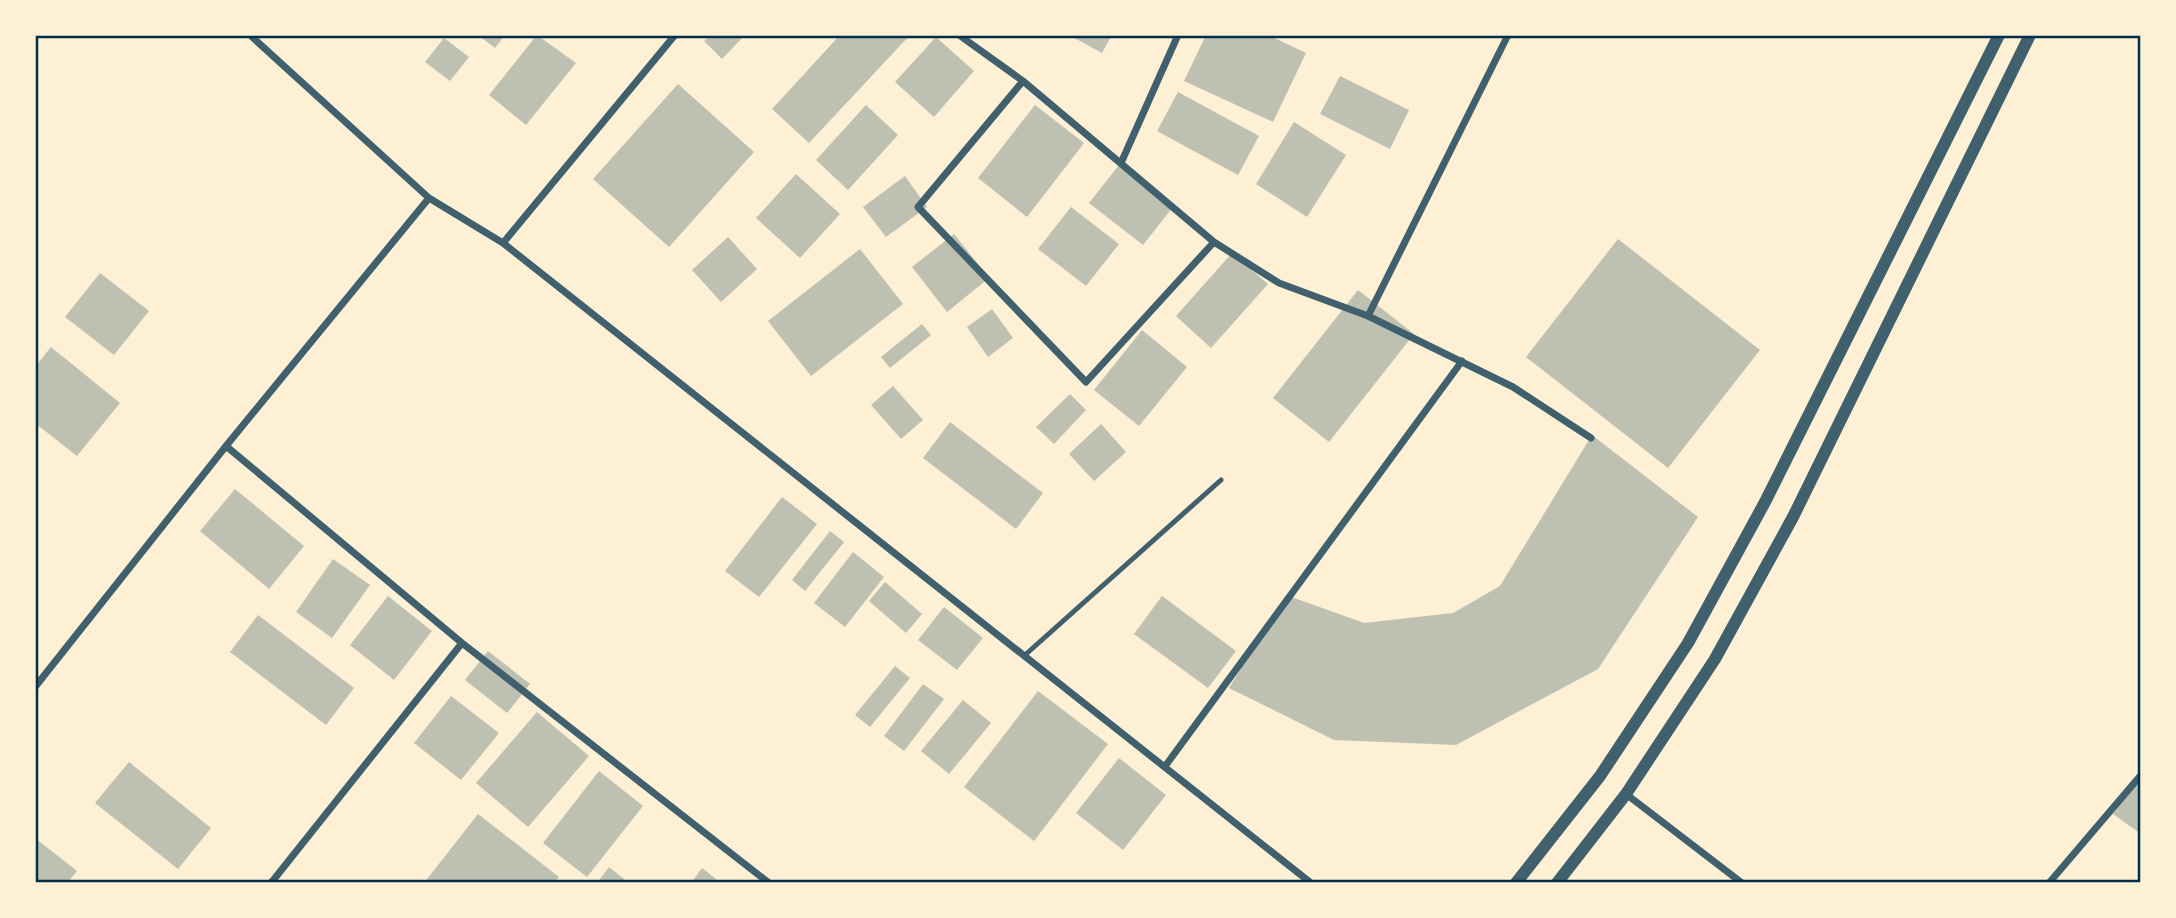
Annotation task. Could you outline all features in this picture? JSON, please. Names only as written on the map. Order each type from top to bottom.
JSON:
[{"type":"street","points":[[250,35],[429,198],[503,243],[1166,765],[1311,883]]},
{"type":"street","points":[[503,243],[675,35]]},
{"type":"street","points":[[958,35],[1024,81],[1214,242],[1279,283],[1368,316],[1513,387],[1591,438]]},
{"type":"street","points":[[1121,163],[1178,35]]},
{"type":"street","points":[[1368,316],[1508,35]]},
{"type":"street","points":[[1516,883],[1600,776],[1688,643],[1765,502],[1999,35]]},
{"type":"street","points":[[1557,883],[1626,794],[1715,659],[1793,517],[2030,35]]},
{"type":"street","points":[[1024,81],[918,207],[1086,382],[1214,242]]},
{"type":"street","points":[[35,687],[226,446],[429,198]]},
{"type":"street","points":[[1166,765],[1462,361]]},
{"type":"street","points":[[226,446],[462,643],[769,883]]},
{"type":"street","points":[[274,882],[462,643]]},
{"type":"street","points":[[2049,883],[2141,775]]},
{"type":"street","points":[[1626,794],[1742,883]]},
{"type":"lane","points":[[1025,655],[1221,480]]},
{"type":"building","points":[[478,35],[505,35],[495,48]]},
{"type":"building","points":[[537,35],[576,63],[526,125],[489,95]]},
{"type":"building","points":[[710,35],[738,35],[742,38],[722,59],[704,41]]},
{"type":"building","points":[[840,35],[910,35],[809,143],[772,109]]},
{"type":"building","points":[[1069,35],[1112,35],[1102,53]]},
{"type":"building","points":[[1206,35],[1268,35],[1306,53],[1273,122],[1184,81]]},
{"type":"building","points":[[936,37],[974,71],[934,117],[895,82]]},
{"type":"building","points":[[444,38],[469,57],[450,81],[425,62]]},
{"type":"building","points":[[1340,76],[1409,110],[1390,149],[1320,114]]},
{"type":"building","points":[[678,84],[754,152],[669,247],[593,179]]},
{"type":"building","points":[[1178,92],[1259,136],[1238,175],[1157,131]]},
{"type":"building","points":[[866,105],[898,135],[848,190],[816,160]]},
{"type":"building","points":[[1035,105],[1084,143],[1027,217],[978,178]]},
{"type":"building","points":[[1294,122],[1346,155],[1307,217],[1256,184]]},
{"type":"building","points":[[1119,165],[1173,207],[1143,245],[1089,203]]},
{"type":"building","points":[[796,174],[840,214],[800,258],[756,218]]},
{"type":"building","points":[[905,176],[927,207],[886,237],[863,207]]},
{"type":"building","points":[[1071,207],[1119,244],[1086,286],[1038,249]]},
{"type":"building","points":[[954,234],[989,278],[947,312],[912,267]]},
{"type":"building","points":[[728,237],[757,269],[721,302],[692,270]]},
{"type":"building","points":[[1618,239],[1760,350],[1668,468],[1526,357]]},
{"type":"building","points":[[860,249],[903,304],[811,376],[768,321]]},
{"type":"building","points":[[1232,253],[1268,284],[1211,348],[1176,316]]},
{"type":"building","points":[[100,273],[149,311],[114,355],[65,317]]},
{"type":"building","points":[[1358,290],[1414,334],[1329,442],[1273,398]]},
{"type":"building","points":[[992,309],[1013,338],[988,357],[967,327]]},
{"type":"building","points":[[922,324],[931,335],[890,368],[881,357]]},
{"type":"building","points":[[1142,330],[1187,367],[1139,426],[1094,390]]},
{"type":"building","points":[[51,347],[120,403],[77,456],[35,423],[35,367]]},
{"type":"building","points":[[893,386],[923,420],[901,439],[871,405]]},
{"type":"building","points":[[1070,394],[1086,410],[1054,444],[1036,427]]},
{"type":"building","points":[[950,422],[1043,493],[1016,529],[923,458]]},
{"type":"building","points":[[1101,424],[1126,452],[1094,481],[1069,454]]},
{"type":"building","points":[[1592,435],[1698,517],[1598,669],[1456,745],[1334,740],[1229,688],[1286,595],[1364,623],[1453,613],[1500,586]]},
{"type":"building","points":[[235,489],[304,546],[269,589],[200,531]]},
{"type":"building","points":[[782,497],[817,524],[759,597],[725,571]]},
{"type":"building","points":[[830,531],[844,542],[805,591],[792,580]]},
{"type":"building","points":[[853,552],[884,577],[845,627],[814,603]]},
{"type":"building","points":[[333,559],[370,585],[332,638],[296,612]]},
{"type":"building","points":[[885,582],[922,614],[906,633],[869,601]]},
{"type":"building","points":[[388,596],[432,631],[394,680],[350,645]]},
{"type":"building","points":[[1162,596],[1236,651],[1208,688],[1134,634]]},
{"type":"building","points":[[944,607],[983,638],[957,670],[918,640]]},
{"type":"building","points":[[258,615],[354,688],[326,725],[230,652]]},
{"type":"building","points":[[488,651],[530,684],[507,713],[465,680]]},
{"type":"building","points":[[895,666],[910,678],[870,727],[855,715]]},
{"type":"building","points":[[923,684],[944,699],[904,751],[884,736]]},
{"type":"building","points":[[1038,691],[1108,744],[1034,841],[964,787]]},
{"type":"building","points":[[451,696],[499,733],[461,780],[414,743]]},
{"type":"building","points":[[963,700],[991,723],[949,774],[921,751]]},
{"type":"building","points":[[537,712],[589,756],[528,827],[476,783]]},
{"type":"building","points":[[1119,758],[1166,795],[1123,850],[1076,813]]},
{"type":"building","points":[[129,762],[211,828],[178,869],[95,803]]},
{"type":"building","points":[[599,771],[643,806],[587,877],[543,843]]},
{"type":"building","points":[[2141,775],[2141,834],[2113,814]]},
{"type":"building","points":[[478,814],[559,877],[554,883],[424,883]]},
{"type":"building","points":[[35,838],[77,871],[67,883],[35,883]]},
{"type":"building","points":[[609,867],[629,883],[597,883]]},
{"type":"building","points":[[702,868],[721,883],[691,883]]}]
